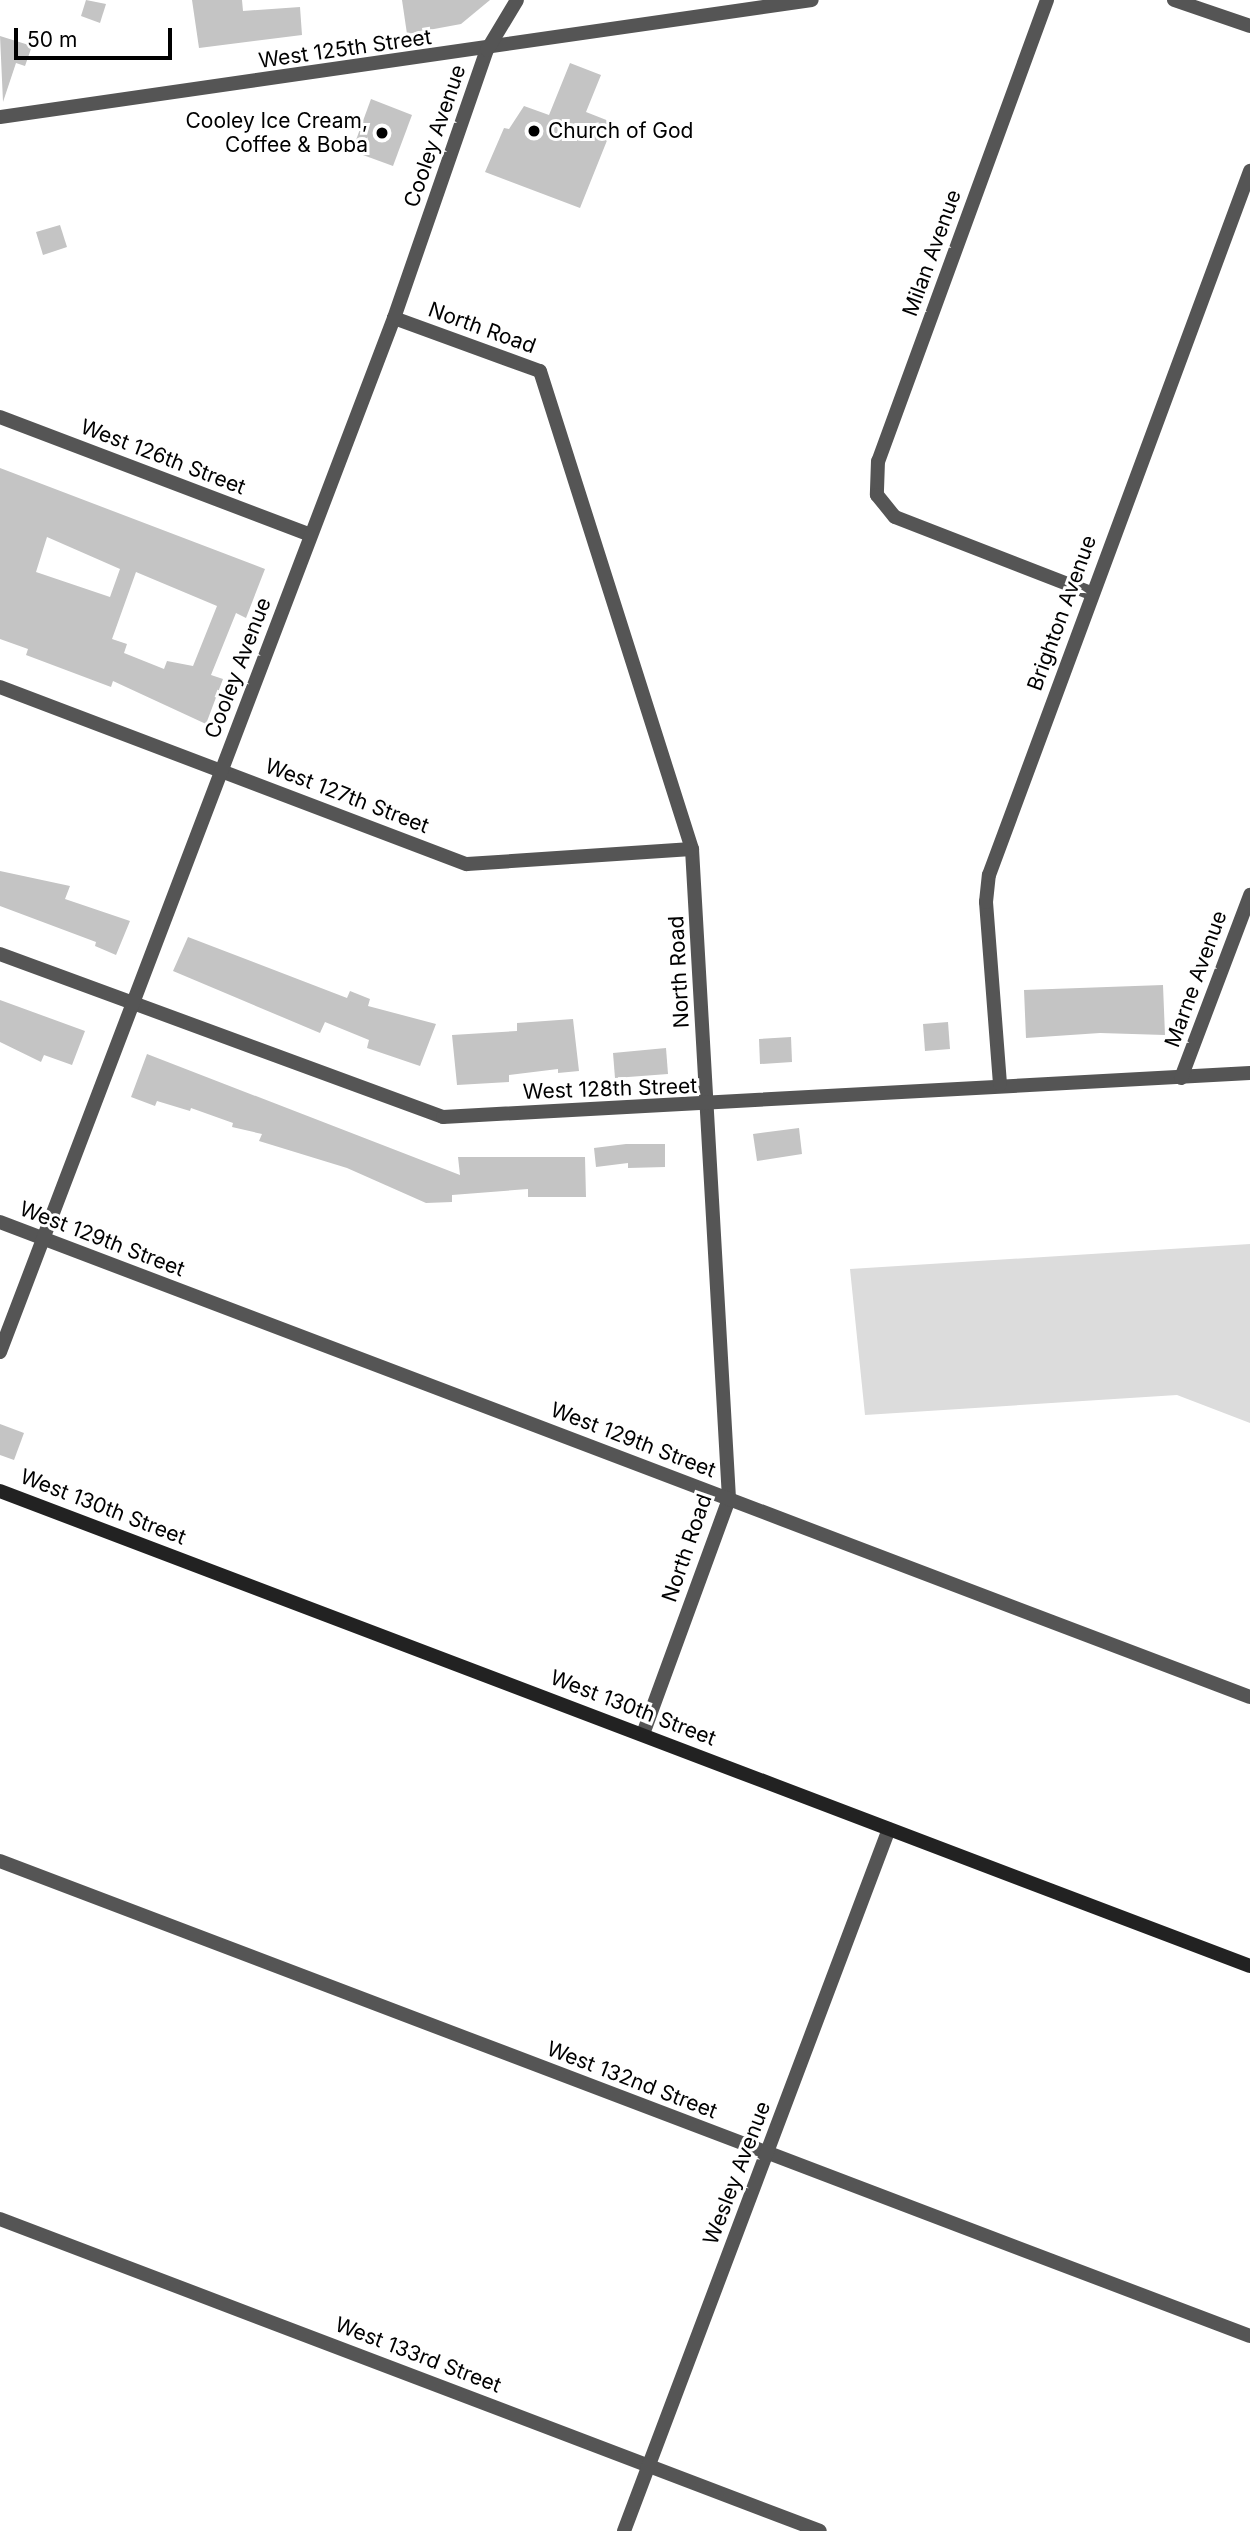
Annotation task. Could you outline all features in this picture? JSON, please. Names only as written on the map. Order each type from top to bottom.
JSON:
[{"type":"main road","name":"West 130th Street","points":[[0,1491],[1250,1966]]},
{"type":"street","name":"Cooley Avenue","points":[[0,1352],[41,1238],[394,318],[487,50],[517,0]]},
{"type":"street","name":"West 125th Street","points":[[0,117],[487,50],[811,0]]},
{"type":"street","name":"Milan Avenue","points":[[1047,0],[878,461],[877,495],[895,517],[1091,593]]},
{"type":"street","points":[[1174,0],[1250,26]]},
{"type":"street","name":"Brighton Avenue","points":[[1000,1084],[986,902],[989,875],[1091,593],[1250,171]]},
{"type":"street","name":"North Road","points":[[394,318],[540,371],[692,849],[729,1499],[643,1734]]},
{"type":"street","name":"West 126th Street","points":[[0,417],[310,535]]},
{"type":"street","name":"West 127th Street","points":[[0,687],[467,864],[692,849]]},
{"type":"street","name":"Marne Avenue","points":[[1181,1078],[1250,895]]},
{"type":"street","name":"West 128th Street","points":[[0,954],[443,1117],[708,1106],[1000,1084],[1250,1073]]},
{"type":"street","name":"West 129th Street","points":[[0,1222],[1250,1697]]},
{"type":"street","name":"Wesley Avenue","points":[[624,2531],[890,1829]]},
{"type":"street","name":"West 132nd Street","points":[[0,1861],[1250,2336]]},
{"type":"street","name":"West 133rd Street","points":[[0,2219],[820,2531]]},
{"type":"shaded area","points":[[1250,1244],[1250,1423],[1177,1395],[865,1415],[850,1269]]},
{"type":"building","points":[[86,0],[106,4],[100,23],[81,16]]},
{"type":"building","points":[[192,0],[242,0],[243,11],[300,7],[302,35],[199,48]]},
{"type":"building","points":[[402,0],[490,0],[461,24],[407,34]]},
{"type":"building","points":[[0,36],[32,46],[25,66],[16,63],[3,102]]},
{"type":"building","points":[[570,63],[601,75],[586,112],[614,123],[580,208],[485,172],[504,128],[509,129],[524,106],[549,115]]},
{"type":"building","name":"Cooley Ice Cream, Coffee & Boba","points":[[371,99],[412,115],[393,166],[352,151]]},
{"type":"building","points":[[60,225],[67,247],[43,255],[36,232]]},
{"type":"building","points":[[0,468],[265,569],[246,618],[236,613],[211,675],[223,679],[206,724],[113,681],[111,687],[26,655],[28,649],[0,639]],"holes":[[[47,537],[120,569],[110,597],[36,572]],[[136,572],[217,606],[193,666],[167,661],[164,669],[124,653],[127,644],[112,639]]]},
{"type":"building","points":[[0,871],[70,886],[65,899],[130,921],[116,955],[95,946],[96,942],[0,906]]},
{"type":"building","points":[[188,937],[347,998],[350,991],[370,999],[368,1006],[436,1024],[420,1066],[367,1048],[369,1040],[325,1022],[320,1033],[173,971]]},
{"type":"building","points":[[1163,985],[1165,1035],[1100,1033],[1026,1038],[1024,990]]},
{"type":"building","points":[[0,1000],[85,1031],[72,1065],[44,1055],[41,1062],[0,1042]]},
{"type":"building","points":[[573,1019],[579,1071],[558,1073],[558,1069],[509,1075],[509,1082],[457,1085],[452,1035],[517,1031],[517,1023]]},
{"type":"building","points":[[948,1022],[950,1049],[925,1051],[923,1024]]},
{"type":"building","points":[[791,1037],[792,1062],[760,1064],[759,1039]]},
{"type":"building","points":[[666,1048],[668,1074],[615,1078],[613,1053]]},
{"type":"building","points":[[147,1054],[460,1175],[458,1157],[585,1157],[586,1197],[528,1197],[528,1189],[452,1195],[452,1202],[426,1203],[347,1168],[259,1141],[262,1134],[232,1127],[233,1123],[191,1108],[190,1111],[157,1101],[155,1106],[131,1097]]},
{"type":"building","points":[[799,1128],[802,1154],[757,1161],[753,1134]]},
{"type":"building","points":[[626,1144],[665,1144],[665,1167],[628,1168],[628,1163],[596,1167],[594,1148]]},
{"type":"building","points":[[0,1424],[24,1433],[14,1460],[0,1455]]},
{"type":"place","name":"Church of God","points":[[534,131]]},
{"type":"place","name":"Cooley Ice Cream, Coffee & Boba","points":[[382,133]]}]
